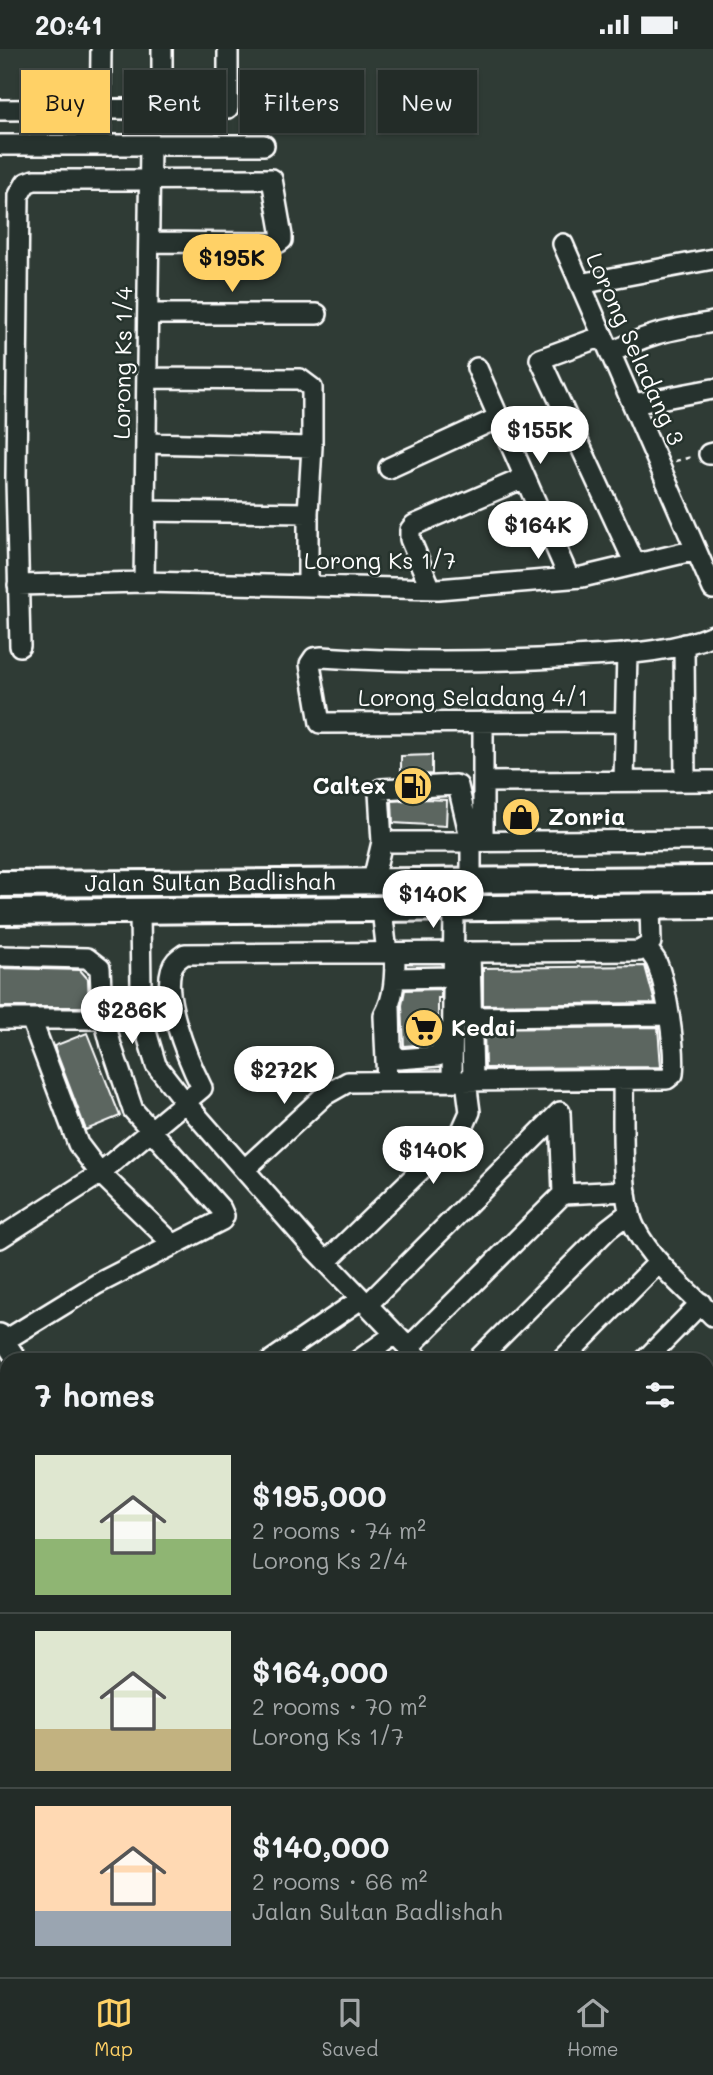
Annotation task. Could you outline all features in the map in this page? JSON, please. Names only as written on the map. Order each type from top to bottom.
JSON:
[{"type":"main road","name":"Jalan Sultan Badlishah","points":[[0,884],[713,879]]},
{"type":"main road","name":"Jalan Sultan Badlishah","points":[[0,912],[140,913],[713,906]]},
{"type":"street","points":[[101,49],[101,70]]},
{"type":"street","points":[[162,49],[162,70]]},
{"type":"street","points":[[226,108],[228,49]]},
{"type":"street","points":[[0,110],[21,110]]},
{"type":"street","points":[[100,133],[100,145]]},
{"type":"street","points":[[0,145],[264,145]]},
{"type":"street","name":"Lorong Ks 1/4","points":[[144,582],[150,145]]},
{"type":"street","points":[[20,646],[16,479],[19,195],[26,183],[34,180],[272,179],[282,236],[278,243],[149,241]]},
{"type":"street","name":"Lorong Seladang 3","points":[[563,244],[713,589]]},
{"type":"street","points":[[580,284],[713,259]]},
{"type":"street","points":[[148,314],[317,314]]},
{"type":"street","points":[[635,564],[540,359],[658,332],[713,323]]},
{"type":"street","points":[[477,368],[569,578]]},
{"type":"street","points":[[147,378],[300,379],[312,388],[308,585]]},
{"type":"street","points":[[633,404],[713,389]]},
{"type":"street","points":[[388,468],[498,418]]},
{"type":"street","points":[[146,443],[312,447]]},
{"type":"street","points":[[431,589],[410,539],[410,530],[414,525],[524,478]]},
{"type":"street","points":[[145,511],[308,513]]},
{"type":"street","name":"Lorong Ks 1/7","points":[[19,585],[144,582],[431,589],[569,578],[696,550]]},
{"type":"street","points":[[624,781],[627,653],[684,644],[713,635]]},
{"type":"street","points":[[684,644],[685,781]]},
{"type":"street","name":"Lorong Seladang 4/1","points":[[625,722],[320,723],[310,664],[314,658],[488,662],[627,653]]},
{"type":"street","points":[[471,879],[483,782],[483,722]]},
{"type":"street","points":[[483,782],[713,781]]},
{"type":"street","points":[[373,880],[382,842],[381,789],[458,786],[477,841]]},
{"type":"street","points":[[382,842],[713,840]]},
{"type":"street","points":[[0,1238],[100,1173],[202,1088],[190,1064],[173,1015],[172,968],[175,961],[185,954],[643,949],[651,942],[650,907]]},
{"type":"street","points":[[382,910],[395,978],[390,1006],[391,1051],[394,1056],[399,1059],[433,1058],[441,1052],[441,1012],[452,1002]]},
{"type":"street","points":[[454,910],[472,1017],[464,1081]]},
{"type":"street","points":[[140,913],[141,989],[145,1028],[156,1065],[184,1101],[326,1262],[408,1347]]},
{"type":"street","points":[[245,1169],[338,1086],[348,1082],[667,1079],[673,1073],[675,1062],[668,1015],[656,961],[643,949]]},
{"type":"street","points":[[326,1262],[462,1130],[470,1112],[452,1002],[452,977],[461,952]]},
{"type":"street","points":[[0,956],[88,958],[100,968],[104,1019],[133,1110],[221,1209],[224,1216],[222,1220],[97,1284],[6,1348]]},
{"type":"street","points":[[395,978],[452,977]]},
{"type":"street","points":[[387,1082],[384,1016],[390,1006]]},
{"type":"street","points":[[472,1017],[668,1015]]},
{"type":"street","points":[[0,1019],[104,1019]]},
{"type":"street","points":[[31,1019],[78,1144],[100,1173],[174,1245]]},
{"type":"street","points":[[560,1080],[563,1194]]},
{"type":"street","points":[[623,1080],[626,1191],[635,1228],[659,1262],[707,1310],[654,1353]]},
{"type":"street","points":[[283,1353],[364,1302],[560,1112]]},
{"type":"street","points":[[385,1353],[408,1347],[563,1194],[626,1191]]},
{"type":"street","points":[[484,1353],[608,1229],[630,1212]]},
{"type":"street","points":[[569,1353],[659,1262]]},
{"type":"path","points":[[659,464],[711,453]]},
{"type":"building","points":[[432,755],[432,774],[401,776],[401,756]]},
{"type":"building","points":[[447,800],[446,826],[393,823],[392,801]]},
{"type":"building","points":[[645,966],[655,1003],[483,1005],[483,968]]},
{"type":"building","points":[[0,968],[80,970],[88,979],[89,1007],[0,1007]]},
{"type":"building","points":[[441,989],[441,998],[438,998],[438,1021],[430,1028],[430,1044],[404,1046],[402,1005],[405,990]]},
{"type":"building","points":[[658,1027],[661,1067],[485,1068],[484,1029]]},
{"type":"building","points":[[87,1033],[120,1116],[86,1130],[54,1046]]},
{"type":"place","name":"Caltex","points":[[413,786]]},
{"type":"place","name":"Zonria","points":[[521,817]]},
{"type":"place","name":"Kedai","points":[[424,1028]]}]
